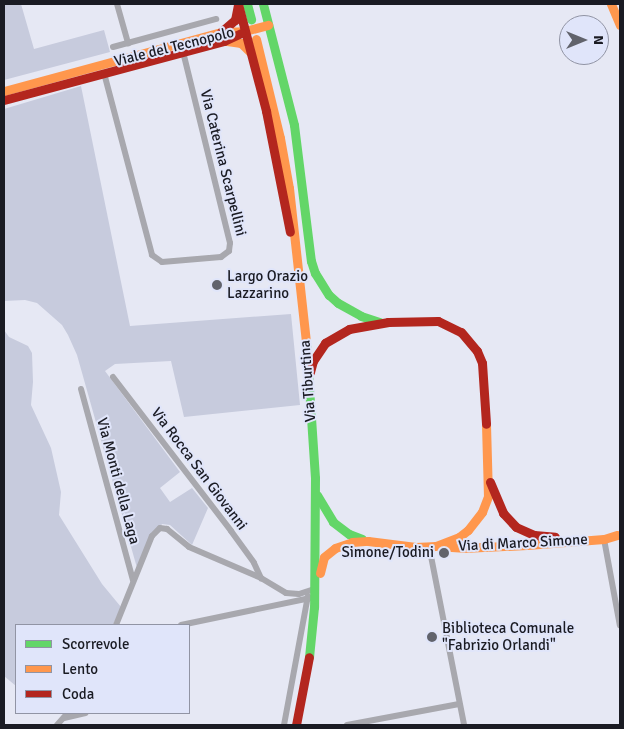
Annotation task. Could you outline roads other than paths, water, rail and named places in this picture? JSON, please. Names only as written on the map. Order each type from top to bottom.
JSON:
[{"type":"main road","points":[[238,4],[272,138],[286,218],[297,255]]},
{"type":"main road","points":[[238,4],[234,20],[223,37],[240,43],[251,53]]},
{"type":"main road","points":[[247,4],[251,19]]},
{"type":"main road","points":[[263,4],[294,125],[311,261],[315,273],[329,295],[338,303],[361,316],[388,322]]},
{"type":"main road","points":[[611,4],[620,25]]},
{"type":"main road","name":"Viale del Tecnopolo","points":[[4,92],[268,25]]},
{"type":"main road","name":"Via Tiburtina","points":[[256,39],[286,164],[297,255],[314,478],[313,593],[309,656],[296,725]]},
{"type":"main road","name":"Viale del Tecnopolo","points":[[4,100],[104,73],[181,48]]},
{"type":"main road","points":[[308,380],[318,351],[332,337],[349,329],[388,322],[423,320],[450,325],[461,332],[477,351],[483,373],[490,480],[486,503],[476,522],[459,537],[432,546]]},
{"type":"main road","name":"Via di Marco Simone","points":[[314,478],[320,504],[332,522],[349,534],[368,541]]},
{"type":"main road","name":"Via di Marco Simone","points":[[490,480],[502,513],[524,532],[545,537],[604,533],[619,535]]},
{"type":"main road","name":"Via di Marco Simone","points":[[309,656],[317,624],[322,561],[336,548],[352,542],[368,541],[404,546],[463,548],[604,539],[619,535]]},
{"type":"street","points":[[118,5],[128,43]]},
{"type":"street","points":[[113,47],[216,19]]},
{"type":"street","points":[[177,30],[181,48]]},
{"type":"street","name":"Via Caterina Scarpellini","points":[[104,73],[152,255],[162,262],[221,257],[229,251],[230,243],[181,48]]},
{"type":"street","name":"Via Rocca San Giovanni","points":[[113,377],[231,531],[254,563],[261,578]]},
{"type":"street","name":"Via Monti della Laga","points":[[80,389],[133,580]]},
{"type":"street","points":[[116,624],[153,533],[160,528],[166,530],[188,547],[261,578],[290,594],[313,593]]},
{"type":"street","points":[[604,539],[620,626]]},
{"type":"street","points":[[432,546],[464,725]]},
{"type":"street","points":[[185,624],[313,593]]},
{"type":"street","points":[[284,725],[313,593]]},
{"type":"street","points":[[347,725],[459,704]]},
{"type":"street","points":[[57,725],[65,715]]},
{"type":"place","name":"Largo Orazio Lazzarino","points":[[217,285]]},
{"type":"place","name":"Simone/Todini","points":[[444,553]]},
{"type":"place","name":"Biblioteca Comunale \"Fabrizio Orlandi\"","points":[[432,637]]}]
